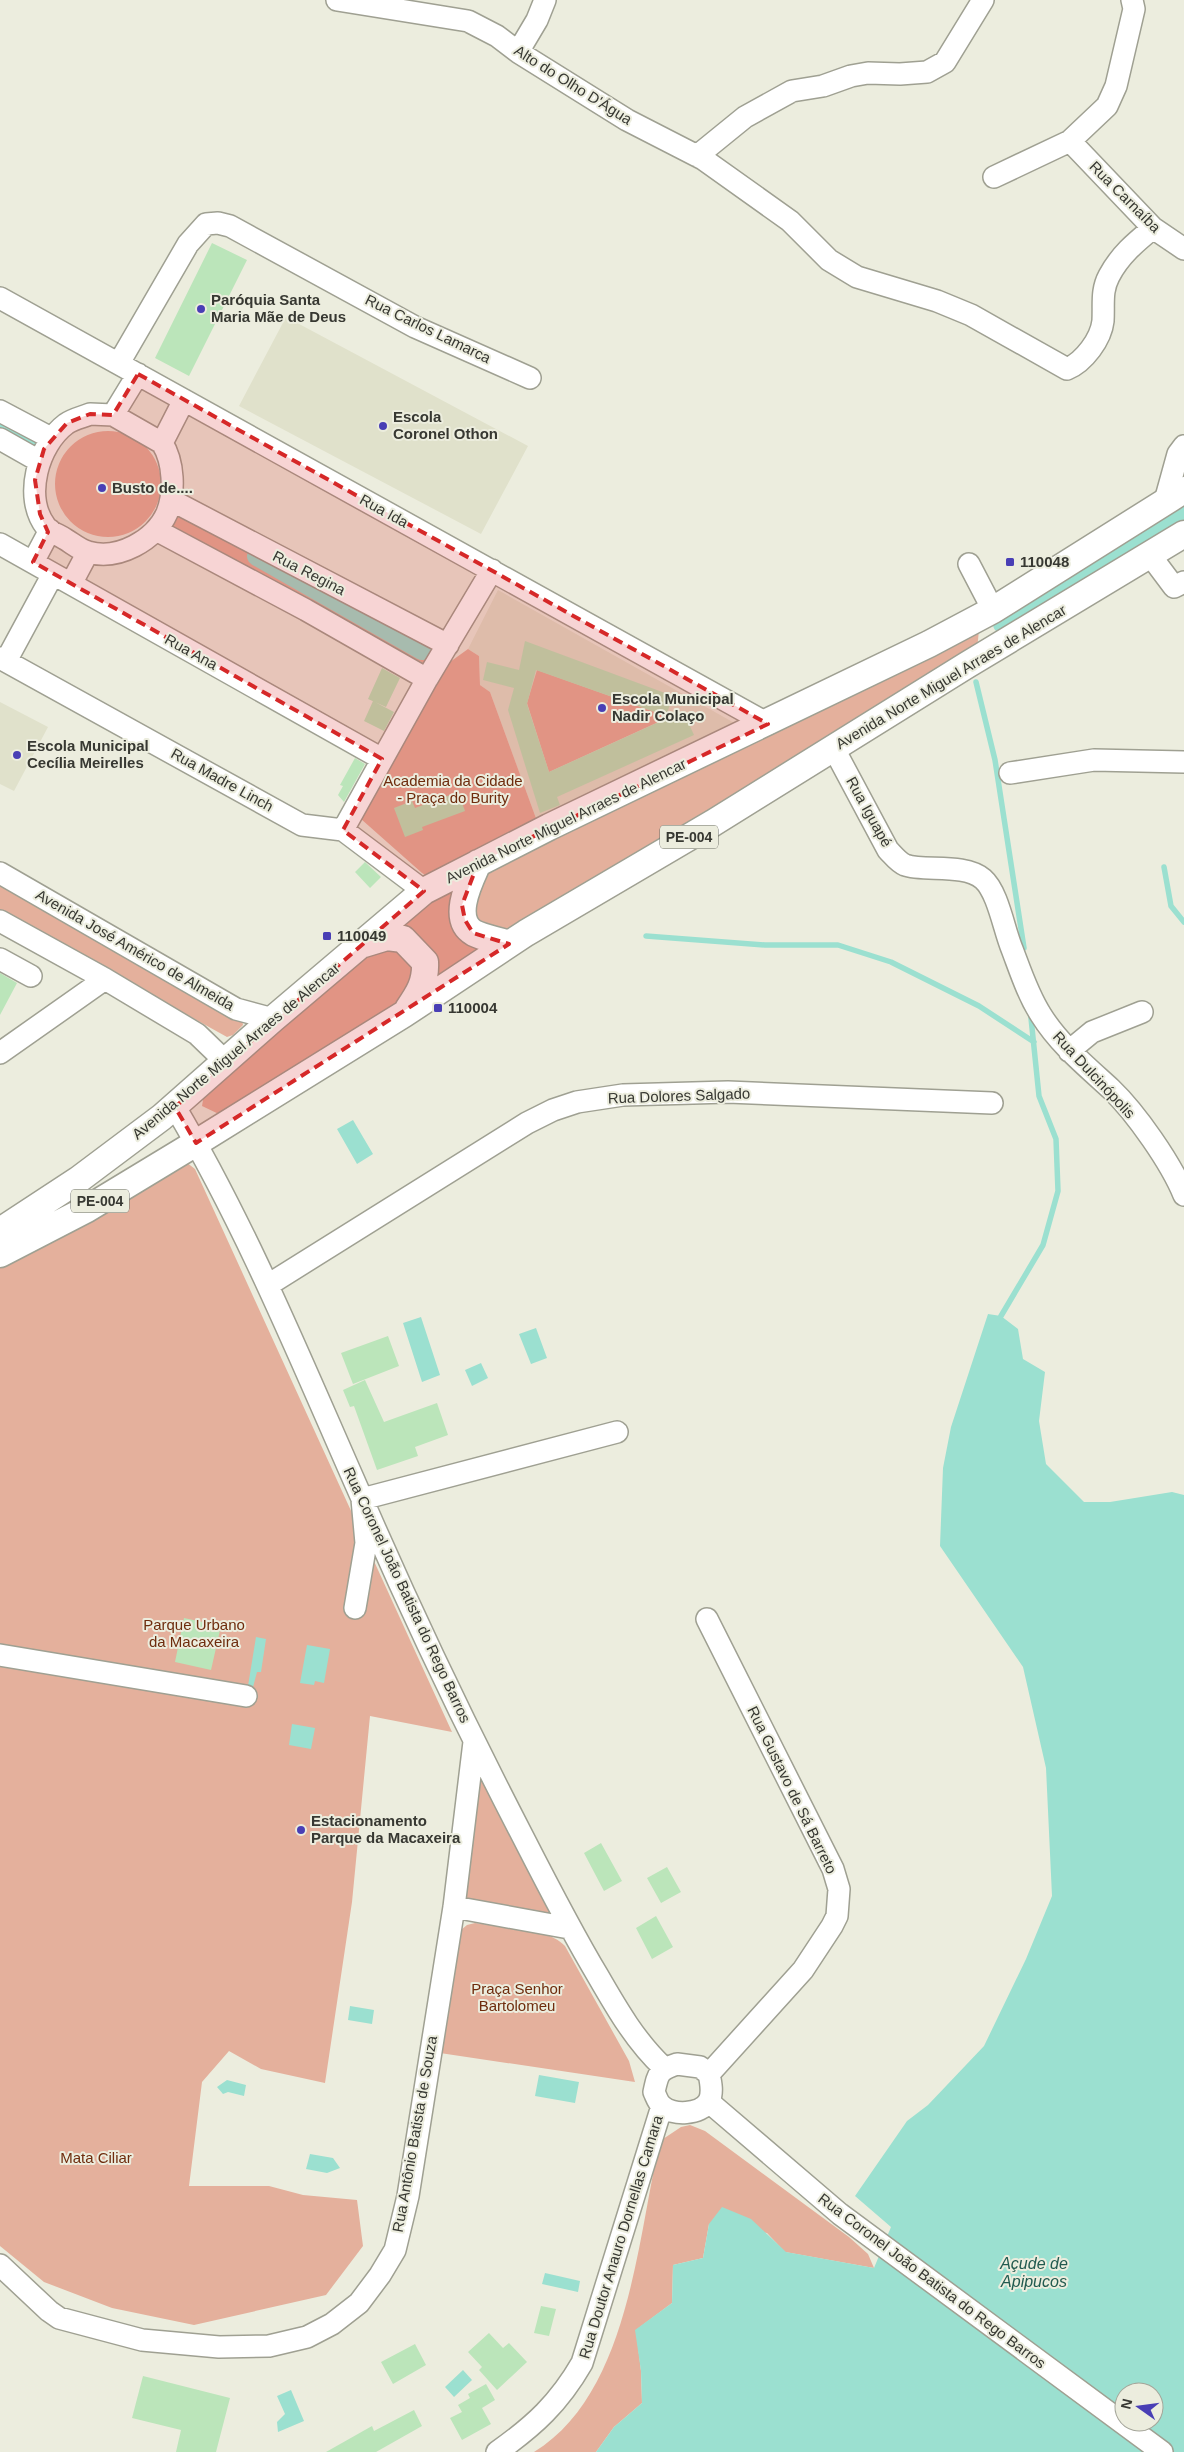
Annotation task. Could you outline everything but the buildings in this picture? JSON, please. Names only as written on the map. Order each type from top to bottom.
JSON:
[{"type":"main road","name":"Avenida Norte Miguel Arraes de Alencar","points":[[0,1231],[78,1180],[175,1107],[273,1019],[424,891],[549,827],[768,724],[993,610],[1175,495]]},
{"type":"main road","name":"Avenida Norte Miguel Arraes de Alencar","points":[[0,1254],[87,1209],[196,1143],[404,1014],[509,944],[713,823],[967,665],[1184,534]]},
{"type":"main road","points":[[478,864],[462,905],[465,920],[473,932],[509,944]]},
{"type":"main road","points":[[362,945],[387,937],[403,938],[425,962],[422,988],[404,1014]]},
{"type":"street","name":"Alto do Olho D'Água","points":[[337,0],[442,8],[468,21],[497,36],[518,52],[627,120],[697,156],[790,221],[829,260],[857,277],[937,301],[971,315],[1067,369],[1084,358],[1098,335],[1103,323],[1102,294],[1109,276],[1127,250],[1153,228]]},
{"type":"street","points":[[518,52],[537,20],[545,0]]},
{"type":"street","points":[[697,156],[745,117],[792,91],[823,86],[868,72],[900,74],[927,72],[945,62],[983,0]]},
{"type":"street","points":[[994,177],[1070,141],[1107,106],[1113,97],[1134,10],[1132,0]]},
{"type":"street","name":"Rua Carnaíba","points":[[1070,141],[1153,228],[1184,249]]},
{"type":"street","name":"Rua Carlos Lamarca","points":[[119,363],[188,244],[206,224],[218,223],[230,226],[268,244],[438,338],[530,378]]},
{"type":"street","name":"Rua Ida","points":[[0,298],[768,724]]},
{"type":"street","points":[[113,415],[138,374]]},
{"type":"street","points":[[162,443],[184,400]]},
{"type":"street","points":[[0,411],[51,438]]},
{"type":"street","points":[[90,414],[113,415],[162,443],[173,478],[171,500],[166,514],[156,530],[144,541],[126,550],[107,554],[88,552],[50,530],[43,520],[36,500],[35,480],[39,461],[51,438],[67,423],[90,414]]},
{"type":"street","points":[[0,439],[39,461]]},
{"type":"street","points":[[1175,495],[1178,454],[1184,446]]},
{"type":"street","name":"Rua Regina","points":[[171,500],[448,645]]},
{"type":"street","points":[[33,562],[50,530]]},
{"type":"street","points":[[156,530],[306,610],[427,679]]},
{"type":"street","name":"Rua Ana","points":[[0,544],[382,759]]},
{"type":"street","points":[[3,659],[62,579],[88,552]]},
{"type":"street","points":[[1150,555],[1174,587],[1184,582]]},
{"type":"street","points":[[969,564],[993,610]]},
{"type":"street","points":[[424,891],[343,830],[427,679],[492,570]]},
{"type":"street","name":"Rua Madre Linch","points":[[3,659],[302,825],[343,830]]},
{"type":"street","name":"Rua Iguapé","points":[[834,748],[888,850],[898,860],[912,866],[970,873],[983,879],[993,894]]},
{"type":"street","points":[[1010,773],[1094,760],[1184,762]]},
{"type":"street","name":"Avenida José Américo de Almeida","points":[[0,873],[236,1009],[273,1019]]},
{"type":"street","name":"Rua Dulcinópolis","points":[[993,894],[1012,949],[1040,1013],[1069,1050],[1126,1106],[1162,1155],[1184,1195]]},
{"type":"street","points":[[0,921],[105,979],[197,1034],[226,1062]]},
{"type":"street","points":[[0,958],[31,976]]},
{"type":"street","points":[[0,1053],[105,979]]},
{"type":"street","points":[[1069,1050],[1092,1032],[1142,1012]]},
{"type":"street","name":"Rua Dolores Salgado","points":[[268,1284],[527,1123],[553,1110],[577,1102],[623,1094],[728,1092],[992,1103]]},
{"type":"street","name":"Rua Coronel João Batista do Rego Barros","points":[[175,1107],[196,1143],[268,1284],[362,1499],[474,1742],[569,1928],[643,2047],[664,2068]]},
{"type":"street","points":[[355,1608],[366,1543],[362,1499],[617,1432]]},
{"type":"street","name":"Rua Gustavo de Sá Barreto","points":[[707,1619],[833,1869],[839,1888],[834,1921],[803,1970],[709,2074]]},
{"type":"street","points":[[0,1656],[246,1696]]},
{"type":"street","name":"Rua Antônio Batista de Souza","points":[[0,2265],[49,2311],[60,2318],[99,2330],[150,2341],[219,2347],[269,2346],[308,2337],[332,2324],[359,2303],[380,2275],[395,2250],[408,2196],[454,1907],[474,1742]]},
{"type":"street","points":[[454,1907],[569,1928]]},
{"type":"street","points":[[677,2064],[689,2065],[700,2068],[709,2074],[712,2092],[708,2102],[700,2109],[689,2112],[675,2112],[662,2106],[654,2092],[658,2075],[664,2068],[677,2064]]},
{"type":"street","name":"Rua Coronel João Batista do Rego Barros","points":[[708,2102],[840,2214],[1162,2452]]},
{"type":"street","name":"Rua Doutor Anauro Dornellas Camara","points":[[497,2452],[548,2412],[570,2383],[582,2363],[662,2106]]},
{"type":"highlighted area","points":[[138,374],[768,724],[478,863],[462,905],[465,920],[473,933],[509,944],[196,1143],[175,1107],[424,891],[343,830],[382,759],[33,562],[48,532],[40,514],[35,480],[44,449],[67,423],[90,414],[113,415]]},
{"type":"shaded area","name":"Escola Coronel Othon","points":[[286,317],[528,446],[481,534],[239,406]]},
{"type":"shaded area","name":"Escola Municipal Nadir Colaço","points":[[498,590],[738,725],[537,821],[490,692],[480,685],[479,656],[468,649]]},
{"type":"shaded area","name":"Escola Municipal Cecília Meirelles","points":[[0,702],[48,727],[14,791],[0,784]]},
{"type":"green space","points":[[108,431],[128,435],[145,447],[157,464],[161,484],[157,504],[145,521],[128,533],[108,537],[88,533],[71,521],[59,504],[55,484],[59,464],[71,447],[88,435]]},
{"type":"green space","points":[[170,502],[444,646],[431,667],[158,527]]},
{"type":"green space","points":[[979,630],[977,650],[422,988],[223,1116],[202,1106],[204,1094],[435,898]]},
{"type":"green space","name":"Academia da Cidade - Praça do Burity","points":[[468,649],[479,656],[480,685],[490,692],[537,821],[428,877],[361,819],[443,667]]},
{"type":"green space","points":[[537,670],[666,716],[665,719],[549,772],[527,703]]},
{"type":"green space","points":[[0,884],[242,1019],[243,1025],[233,1035],[227,1037],[0,911]]},
{"type":"green space","name":"Parque Urbano da Macaxeira","points":[[186,1162],[195,1169],[452,1732],[370,1716],[352,1902],[325,2083],[261,2069],[229,2051],[202,2082],[189,2186],[269,2186],[303,2195],[357,2200],[363,2246],[326,2295],[194,2325],[112,2308],[44,2282],[0,2246],[0,1260]]},
{"type":"green space","points":[[482,1755],[565,1920],[458,1902]]},
{"type":"green space","name":"Praça Senhor Bartolomeu","points":[[475,1923],[535,1931],[557,1940],[565,1946],[629,2061],[635,2082],[440,2053],[461,1930],[467,1925]]},
{"type":"green space","points":[[690,2125],[705,2131],[849,2237],[868,2254],[874,2268],[785,2252],[767,2233],[709,2224],[703,2258],[673,2265],[672,2303],[636,2330],[641,2371],[642,2403],[614,2427],[596,2452],[534,2452],[566,2426],[591,2393],[610,2354],[624,2312],[635,2268],[660,2141],[681,2127]]},
{"type":"water","points":[[353,1120],[373,1154],[357,1164],[337,1129]]},
{"type":"water","name":"Açude de Apipucos","points":[[988,1314],[1001,1316],[1018,1329],[1023,1359],[1045,1372],[1039,1421],[1046,1464],[1084,1502],[1110,1502],[1172,1492],[1184,1495],[1184,2452],[596,2452],[614,2427],[642,2403],[641,2371],[635,2330],[672,2303],[673,2265],[703,2258],[709,2224],[722,2207],[751,2219],[786,2252],[874,2268],[891,2227],[855,2196],[907,2121],[928,2105],[984,2046],[1026,1959],[1052,1896],[1046,1768],[1023,1667],[940,1546],[943,1468],[951,1427]]},
{"type":"water","points":[[421,1317],[440,1375],[422,1382],[403,1323]]},
{"type":"water","points":[[536,1328],[547,1358],[531,1364],[519,1334]]},
{"type":"water","points":[[481,1363],[488,1378],[472,1386],[465,1370]]},
{"type":"water","points":[[256,1637],[266,1639],[261,1672],[257,1672],[253,1687],[248,1686]]},
{"type":"water","points":[[307,1645],[330,1649],[324,1683],[315,1681],[314,1685],[300,1683]]},
{"type":"water","points":[[292,1724],[315,1728],[311,1749],[289,1745]]},
{"type":"water","points":[[350,2006],[374,2010],[372,2024],[348,2020]]},
{"type":"water","points":[[539,2075],[579,2082],[575,2103],[535,2096]]},
{"type":"water","points":[[227,2080],[246,2085],[244,2096],[228,2092],[223,2094],[217,2087]]},
{"type":"water","points":[[310,2154],[333,2158],[340,2168],[327,2173],[306,2169]]},
{"type":"water","points":[[545,2273],[580,2281],[578,2292],[542,2284]]},
{"type":"water","points":[[463,2370],[472,2380],[454,2397],[445,2387]]},
{"type":"water","points":[[291,2390],[304,2421],[278,2432],[277,2422],[285,2414],[277,2396]]},
{"type":"waterway","points":[[0,425],[34,445]]},
{"type":"waterway","points":[[1003,624],[1184,513]]},
{"type":"waterway","points":[[257,556],[422,650]]},
{"type":"waterway","points":[[976,682],[995,760],[1024,948]]},
{"type":"waterway","points":[[1164,867],[1171,906],[1184,922]]},
{"type":"waterway","points":[[646,936],[765,945],[838,945],[891,962],[979,1006],[1034,1042]]},
{"type":"waterway","points":[[1001,1316],[1043,1245],[1058,1191],[1056,1139],[1039,1096],[1031,1018]]},
{"type":"place","name":"Paróquia Santa Maria Mãe de Deus","points":[[201,309]]},
{"type":"place","name":"Escola Coronel Othon","points":[[383,426]]},
{"type":"place","name":"Busto de....","points":[[102,488]]},
{"type":"place","name":"110048","points":[[1010,562]]},
{"type":"place","name":"Escola Municipal Nadir Colaço","points":[[602,708]]},
{"type":"place","name":"Escola Municipal Cecília Meirelles","points":[[17,755]]},
{"type":"place","name":"110049","points":[[327,936]]},
{"type":"place","name":"110004","points":[[438,1008]]},
{"type":"place","name":"Estacionamento Parque da Macaxeira","points":[[301,1830]]},
{"type":"park label","name":"Mata Ciliar","points":[[96,2158]]}]
